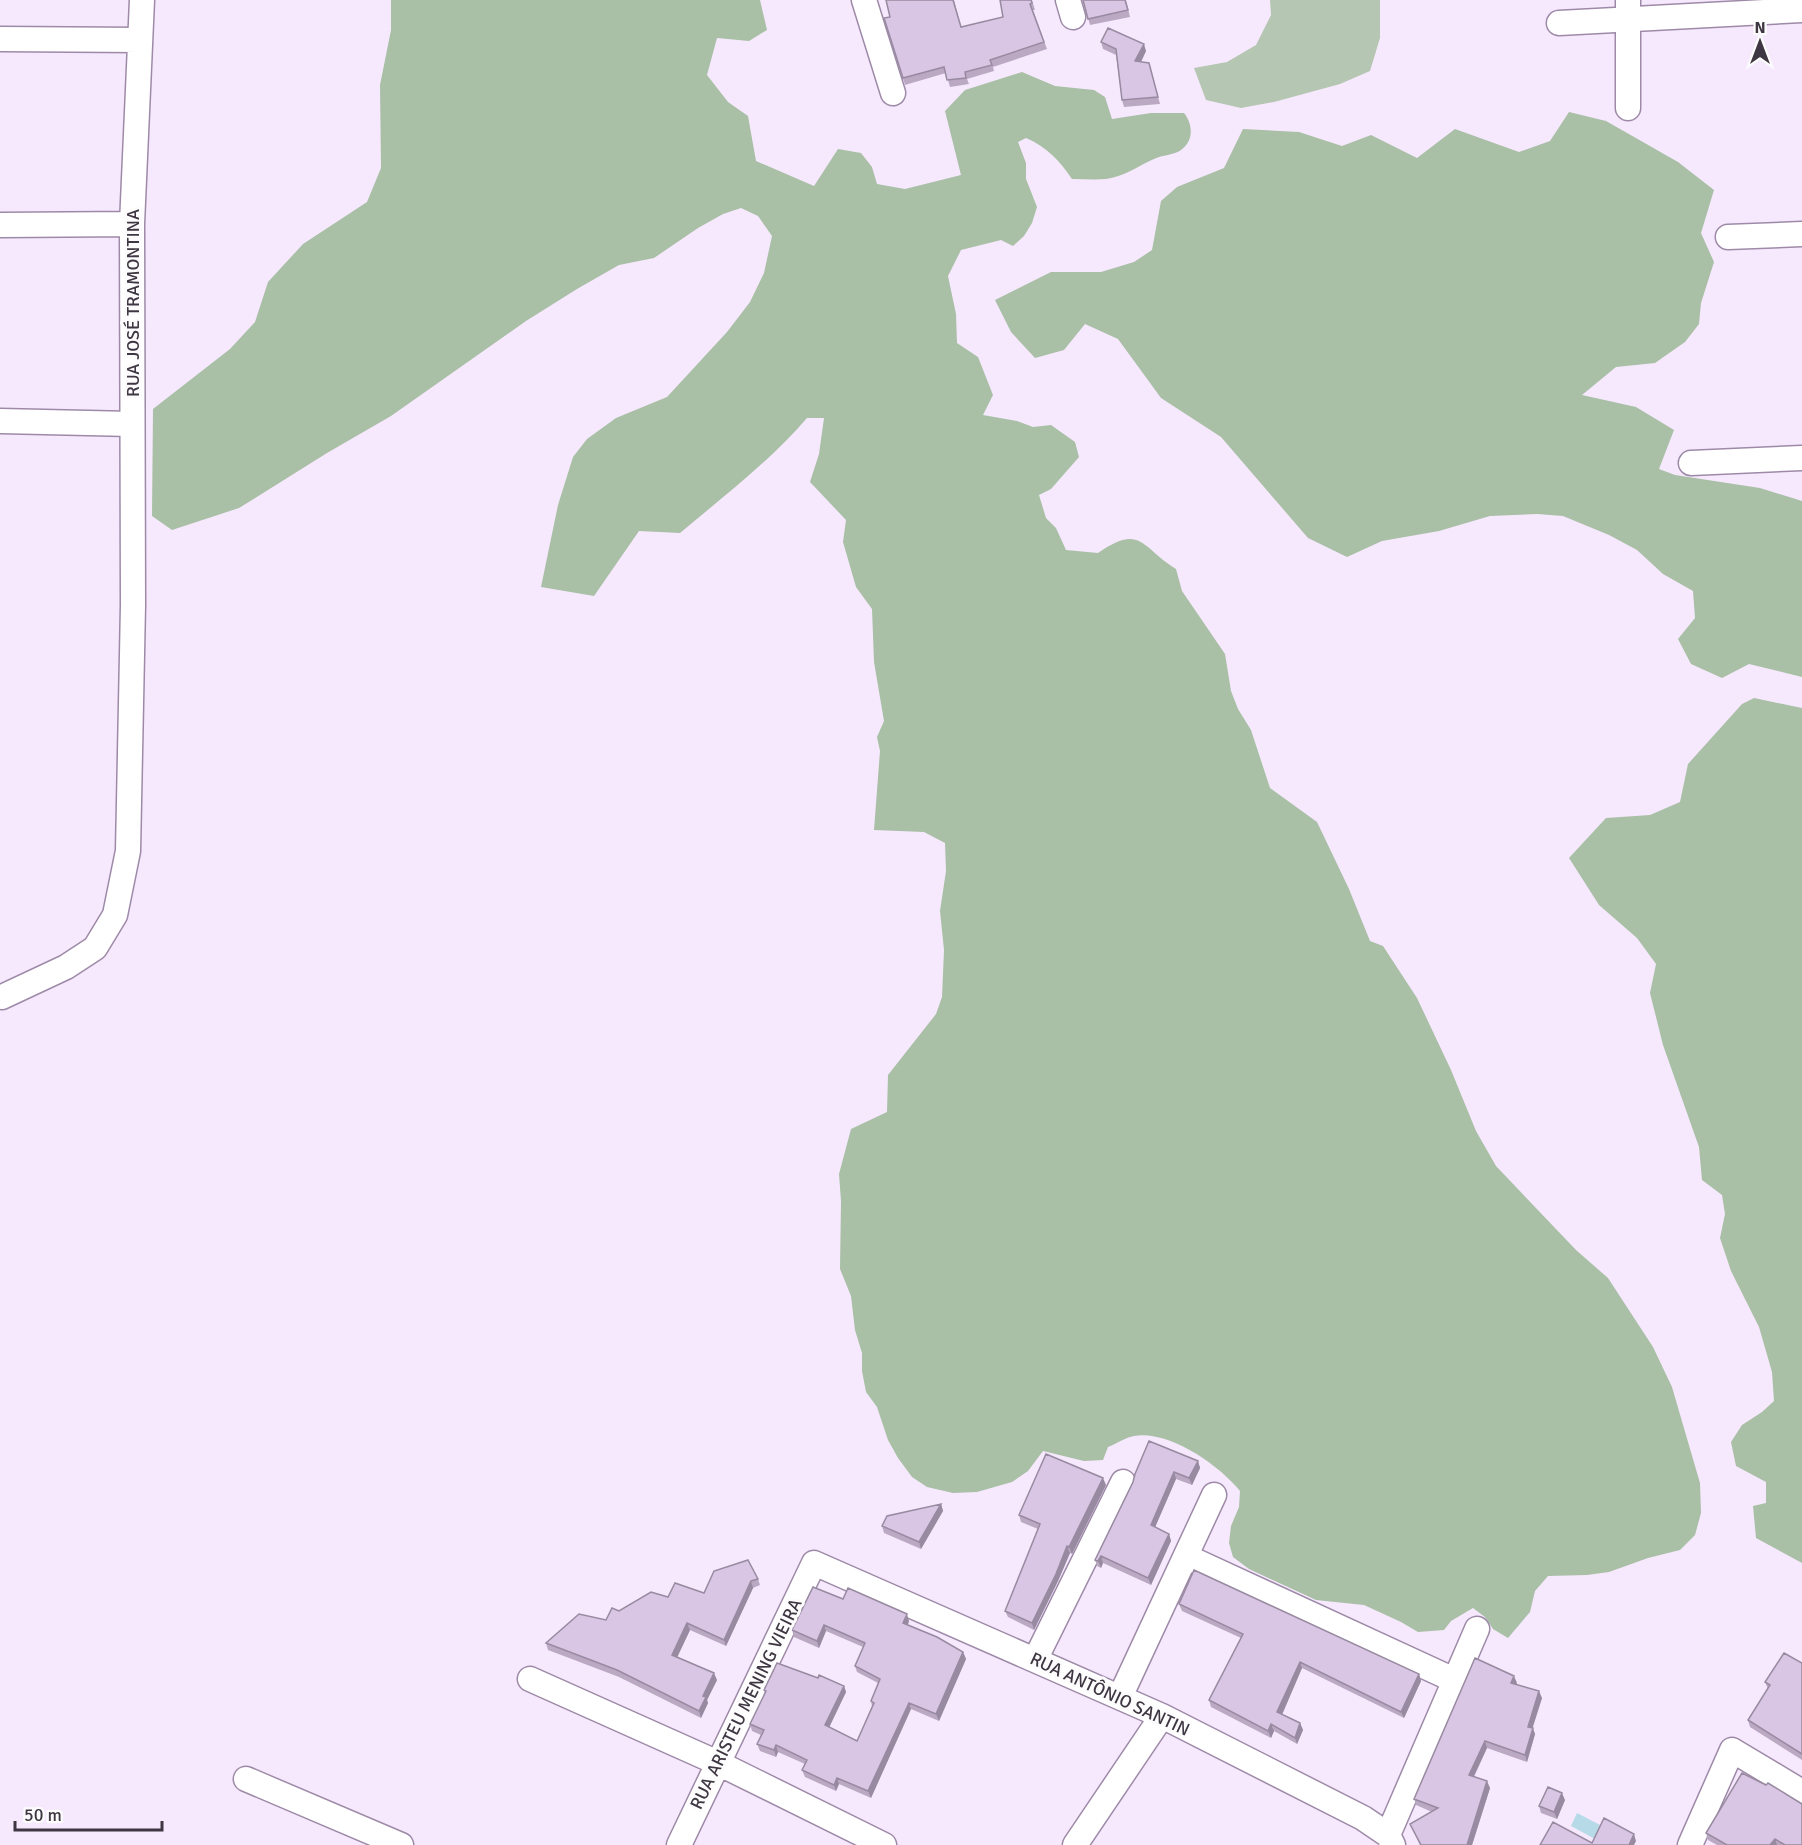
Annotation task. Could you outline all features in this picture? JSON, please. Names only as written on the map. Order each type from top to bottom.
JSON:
[{"type":"street","name":"RUA JOSÉ TRAMONTINA","points":[[2,997],[66,967],[95,948],[115,915],[128,851],[133,605],[132,224],[142,0]]},
{"type":"street","points":[[864,0],[893,93]]},
{"type":"street","points":[[1628,10],[1628,108]]},
{"type":"street","points":[[1559,23],[1628,10],[1802,10]]},
{"type":"street","points":[[0,39],[139,40]]},
{"type":"street","points":[[0,225],[132,224]]},
{"type":"street","points":[[1728,237],[1802,234]]},
{"type":"street","points":[[0,421],[132,424]]},
{"type":"street","points":[[1691,463],[1802,458]]},
{"type":"street","points":[[1035,1660],[1123,1482]]},
{"type":"street","points":[[1120,1697],[1214,1495]]},
{"type":"street","points":[[1187,1557],[1454,1680]]},
{"type":"street","name":"RUA ANTÔNIO SANTIN","points":[[814,1563],[1162,1716],[1363,1818],[1391,1840]]},
{"type":"street","name":"RUA ARISTEU MENING VIEIRA","points":[[679,1845],[814,1563]]},
{"type":"street","points":[[1391,1840],[1454,1680],[1477,1629]]},
{"type":"street","points":[[530,1679],[717,1763],[884,1845]]},
{"type":"street","points":[[1075,1845],[1162,1716]]},
{"type":"street","points":[[1690,1845],[1732,1750],[1802,1792]]},
{"type":"street","points":[[246,1779],[401,1845]]},
{"type":"green space","points":[[391,0],[760,0],[767,30],[749,41],[717,38],[707,75],[728,102],[748,116],[756,161],[814,186],[838,149],[861,153],[872,167],[877,184],[905,189],[961,175],[945,111],[965,90],[1022,72],[1055,86],[1094,90],[1105,97],[1112,119],[1151,113],[1184,113],[1191,132],[1188,142],[1181,150],[1106,179],[1072,179],[1058,160],[1047,150],[1026,138],[1018,142],[1026,163],[1026,179],[1037,207],[1032,223],[1024,236],[1013,246],[1001,240],[961,250],[948,276],[956,314],[957,343],[978,357],[993,395],[983,415],[1017,421],[1033,427],[1051,425],[1075,442],[1079,457],[1051,489],[1039,495],[1046,518],[1056,528],[1066,550],[1098,553],[1112,544],[1132,539],[1147,546],[1176,569],[1182,591],[1225,654],[1231,691],[1238,709],[1251,730],[1270,788],[1317,822],[1349,889],[1370,941],[1383,946],[1417,998],[1451,1070],[1476,1131],[1496,1166],[1576,1250],[1608,1278],[1653,1347],[1672,1387],[1700,1483],[1701,1513],[1695,1535],[1680,1550],[1648,1558],[1609,1572],[1548,1576],[1535,1591],[1530,1612],[1508,1638],[1493,1629],[1485,1617],[1473,1608],[1451,1621],[1444,1630],[1418,1632],[1364,1605],[1316,1600],[1249,1569],[1233,1557],[1229,1543],[1231,1526],[1239,1507],[1240,1491],[1206,1461],[1162,1438],[1134,1436],[1128,1438],[1108,1447],[1103,1460],[1084,1461],[1043,1451],[1028,1471],[1012,1482],[977,1492],[953,1493],[927,1487],[912,1477],[888,1440],[877,1407],[866,1392],[862,1371],[862,1353],[855,1330],[851,1296],[840,1269],[839,1174],[851,1129],[887,1112],[888,1075],[936,1014],[942,997],[944,950],[940,911],[946,871],[945,843],[924,832],[874,830],[880,751],[877,737],[884,721],[874,662],[872,609],[856,587],[843,542],[846,520],[810,482],[819,454],[824,418],[807,418],[762,464],[680,533],[639,531],[594,596],[541,587],[558,505],[573,457],[587,439],[616,418],[667,397],[727,332],[750,302],[764,273],[772,236],[758,216],[741,208],[723,214],[654,258],[619,265],[526,321],[391,416],[239,508],[172,530],[152,516],[153,409],[230,349],[255,322],[268,282],[303,244],[367,202],[381,168],[380,85],[391,30]]},
{"type":"green space","points":[[1270,0],[1380,0],[1380,38],[1370,71],[1340,84],[1274,102],[1241,108],[1206,100],[1194,68],[1227,62],[1256,45],[1271,15]]},
{"type":"green space","points":[[1569,112],[1606,121],[1678,162],[1714,190],[1701,233],[1714,262],[1701,303],[1699,324],[1685,342],[1655,363],[1616,367],[1582,395],[1636,407],[1674,430],[1659,469],[1675,475],[1760,488],[1802,501],[1802,677],[1749,664],[1722,678],[1691,664],[1678,639],[1695,618],[1693,591],[1663,574],[1637,550],[1609,535],[1563,516],[1537,514],[1490,516],[1439,531],[1382,541],[1347,557],[1308,538],[1221,437],[1161,398],[1118,339],[1085,324],[1064,350],[1035,358],[1011,332],[995,300],[1051,272],[1101,272],[1134,262],[1152,250],[1161,201],[1177,187],[1224,168],[1243,129],[1299,132],[1342,146],[1371,135],[1417,158],[1455,129],[1519,152],[1550,141]]},
{"type":"green space","points":[[1754,698],[1802,708],[1802,1563],[1756,1538],[1753,1506],[1766,1503],[1766,1482],[1736,1466],[1731,1442],[1742,1425],[1774,1401],[1772,1372],[1759,1327],[1731,1271],[1720,1238],[1725,1214],[1722,1195],[1702,1180],[1699,1147],[1663,1045],[1650,993],[1656,964],[1637,938],[1599,905],[1569,858],[1606,818],[1650,815],[1680,802],[1688,764],[1742,704]]},
{"type":"water","points":[[1577,1813],[1602,1826],[1595,1839],[1571,1826]]},
{"type":"building","points":[[886,0],[953,0],[961,27],[1003,17],[1000,0],[1031,0],[1030,4],[1044,42],[990,60],[992,65],[965,72],[966,78],[947,80],[944,67],[903,78],[884,18],[890,17]]},
{"type":"building","points":[[1083,0],[1125,0],[1128,10],[1088,19]]},
{"type":"building","points":[[1108,28],[1144,44],[1135,61],[1149,63],[1158,97],[1122,100],[1116,49],[1101,42]]},
{"type":"building","points":[[1149,1441],[1198,1461],[1189,1478],[1174,1472],[1151,1525],[1169,1534],[1148,1578],[1101,1556],[1098,1561],[1095,1560],[1133,1482]]},
{"type":"building","points":[[1046,1454],[1103,1478],[1069,1547],[1067,1546],[1032,1623],[1005,1611],[1040,1524],[1019,1515]]},
{"type":"building","points":[[941,1504],[919,1542],[882,1526],[887,1516]]},
{"type":"building","points":[[748,1560],[758,1579],[751,1581],[724,1640],[687,1623],[672,1655],[714,1673],[699,1711],[617,1670],[546,1643],[579,1614],[606,1620],[612,1608],[619,1611],[651,1592],[668,1597],[675,1583],[704,1593],[714,1571]]},
{"type":"building","points":[[1194,1570],[1419,1674],[1401,1712],[1300,1662],[1277,1712],[1300,1723],[1295,1738],[1271,1724],[1268,1731],[1209,1700],[1243,1634],[1179,1604]]},
{"type":"building","points":[[813,1587],[843,1599],[848,1588],[907,1614],[903,1623],[937,1637],[963,1652],[936,1714],[909,1703],[868,1791],[837,1778],[834,1785],[802,1770],[807,1760],[776,1745],[774,1750],[757,1744],[764,1730],[750,1724],[777,1663],[818,1678],[819,1675],[844,1686],[825,1725],[857,1741],[874,1703],[871,1701],[880,1679],[855,1666],[865,1643],[824,1625],[817,1641],[792,1630]]},
{"type":"building","points":[[1784,1653],[1802,1663],[1802,1754],[1748,1720],[1770,1685],[1765,1682]]},
{"type":"building","points":[[1475,1658],[1514,1676],[1511,1683],[1539,1691],[1528,1727],[1533,1728],[1525,1755],[1485,1741],[1469,1775],[1487,1781],[1467,1845],[1421,1845],[1410,1824],[1438,1808],[1414,1799]]},
{"type":"building","points":[[1742,1773],[1766,1785],[1768,1783],[1802,1804],[1802,1845],[1785,1845],[1775,1839],[1770,1845],[1727,1845],[1706,1833]]},
{"type":"building","points":[[1548,1787],[1562,1793],[1554,1812],[1539,1806]]},
{"type":"building","points":[[1604,1818],[1634,1834],[1629,1845],[1540,1845],[1553,1822],[1592,1843]]}]
